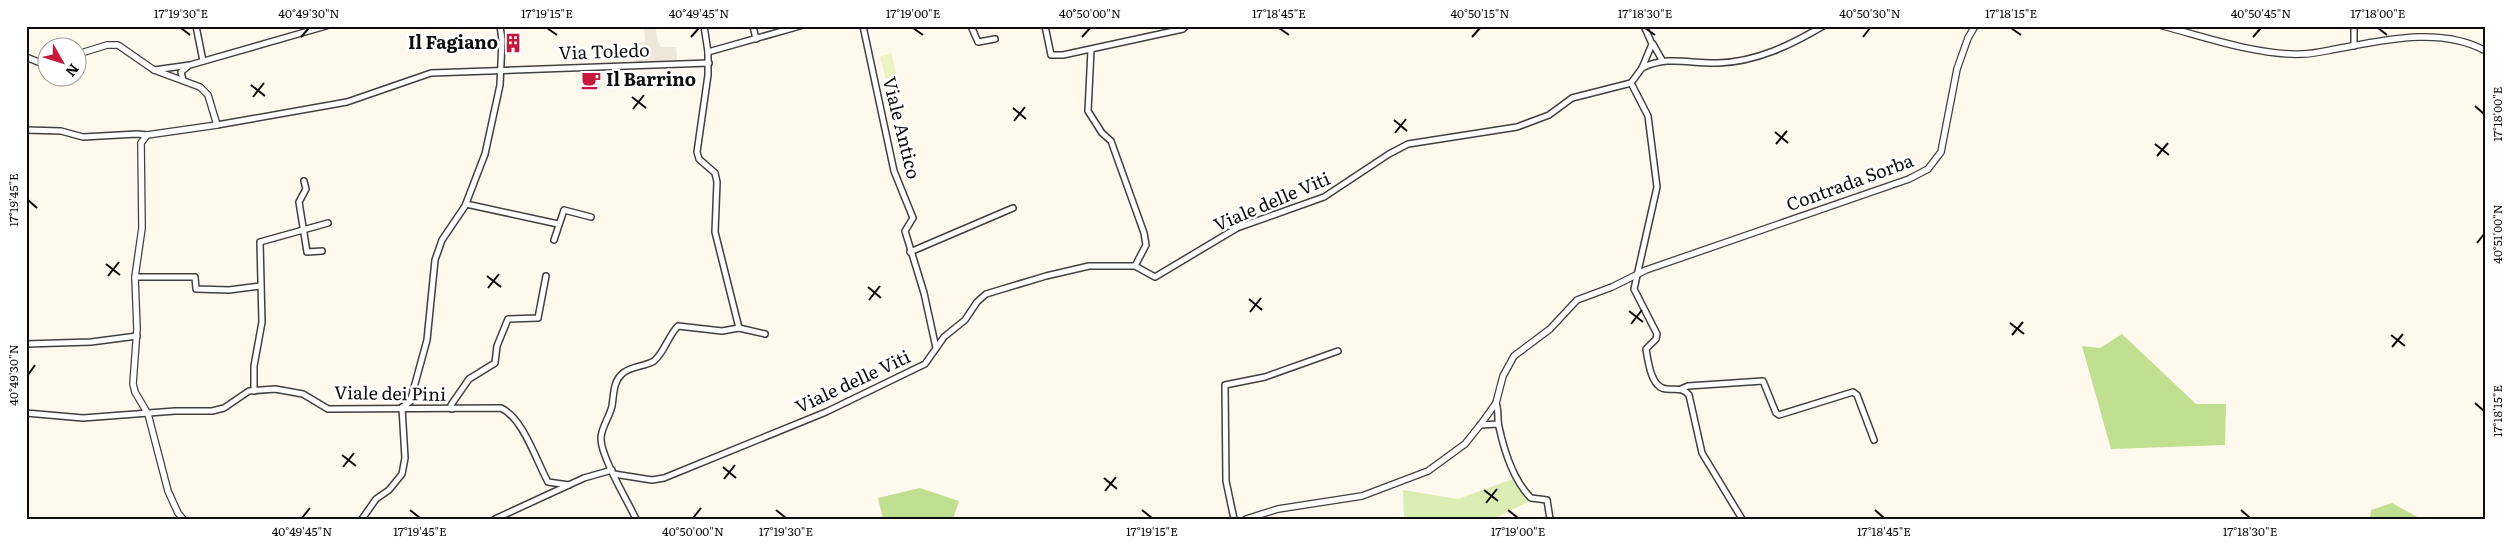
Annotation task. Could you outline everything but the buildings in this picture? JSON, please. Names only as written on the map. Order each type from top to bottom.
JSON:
[{"type":"street","points":[[196,26],[203,61]]},
{"type":"street","points":[[154,70],[190,65],[326,26]]},
{"type":"street","points":[[362,519],[376,499],[389,490],[402,474],[406,458],[402,408],[410,402],[425,349],[436,260],[442,240],[466,204],[485,154],[501,71],[502,40],[500,26]]},
{"type":"street","points":[[704,26],[709,63],[697,152],[699,159],[715,173],[715,232],[739,328]]},
{"type":"street","points":[[753,26],[756,38]]},
{"type":"street","points":[[708,52],[800,26]]},
{"type":"street","name":"Viale Antico","points":[[864,26],[894,171],[913,218],[905,231],[924,293],[936,348]]},
{"type":"street","points":[[971,26],[978,42],[995,39]]},
{"type":"street","points":[[1045,26],[1051,55],[1091,50],[1183,29],[1186,26]]},
{"type":"street","points":[[1642,68],[1662,60],[1730,62],[1778,50],[1823,26]]},
{"type":"street","name":"Contrada Sorba","points":[[1496,403],[1503,376],[1514,356],[1541,336],[1577,300],[1612,287],[1637,274],[1909,179],[1928,169],[1941,152],[1957,69],[1968,38],[1976,26]]},
{"type":"street","points":[[2163,26],[2275,53],[2303,54],[2394,39],[2440,37],[2472,44],[2486,51]]},
{"type":"street","points":[[2354,26],[2354,46]]},
{"type":"street","points":[[1647,28],[1652,44],[1662,60]]},
{"type":"street","points":[[1652,44],[1642,68],[1631,83],[1648,116],[1657,187],[1634,289],[1657,334],[1656,339],[1646,349],[1655,381],[1664,390],[1681,389],[1688,386],[1763,381],[1776,413],[1780,415],[1853,392],[1857,395],[1874,440]]},
{"type":"street","points":[[26,130],[61,130],[83,137],[146,135],[216,125],[208,95],[200,88],[154,70],[118,45],[107,45],[88,51]]},
{"type":"street","points":[[1091,50],[1092,64],[1088,90],[1090,118],[1102,134],[1111,141],[1144,233],[1146,245],[1135,266]]},
{"type":"street","points":[[26,57],[38,62]]},
{"type":"street","name":"Via Toledo","points":[[216,125],[347,102],[431,73],[709,63]]},
{"type":"street","points":[[169,76],[190,65]]},
{"type":"street","points":[[169,76],[174,68]]},
{"type":"street","points":[[182,80],[180,77],[183,69]]},
{"type":"street","name":"Viale delle Viti","points":[[613,472],[652,480],[664,478],[826,412],[892,381],[925,364],[944,337],[965,320],[976,302],[986,294],[1046,276],[1089,266],[1135,266],[1152,276],[1160,275],[1237,228],[1324,198],[1389,154],[1408,144],[1517,127],[1549,115],[1572,98],[1631,83]]},
{"type":"street","points":[[146,135],[141,143],[142,228],[135,277],[137,336],[133,384],[135,392],[148,414],[168,491],[178,513],[183,519]]},
{"type":"street","points":[[304,181],[306,189],[299,202],[307,252],[322,252]]},
{"type":"street","points":[[466,204],[558,224]]},
{"type":"street","points":[[910,252],[1013,208]]},
{"type":"street","points":[[554,240],[564,210],[591,217]]},
{"type":"street","points":[[254,391],[254,366],[262,322],[260,242],[328,224]]},
{"type":"street","points":[[452,409],[451,405],[469,378],[495,363],[496,346],[508,319],[538,318],[546,276]]},
{"type":"street","points":[[135,277],[195,277],[196,289],[208,290],[260,286]]},
{"type":"street","points":[[636,519],[613,472],[601,438],[611,410],[615,384],[620,376],[626,370],[653,361],[660,354],[670,334],[678,326],[722,331],[739,328],[765,334]]},
{"type":"street","points":[[26,344],[90,342],[137,336]]},
{"type":"street","points":[[1234,519],[1226,481],[1225,385],[1257,380],[1338,351]]},
{"type":"street","name":"Viale dei Pini","points":[[26,414],[82,418],[212,411],[224,408],[249,391],[276,389],[303,394],[328,409],[501,408],[510,412],[548,482],[569,485]]},
{"type":"street","points":[[1681,389],[1689,395],[1702,453],[1742,519]]},
{"type":"street","points":[[1496,403],[1498,424],[1509,458],[1525,492],[1531,498],[1547,500],[1550,519]]},
{"type":"street","points":[[1246,519],[1278,509],[1362,496],[1428,471],[1464,444],[1496,403]]},
{"type":"street","points":[[1480,425],[1498,424]]},
{"type":"street","points":[[495,519],[569,485],[600,474],[613,472]]},
{"type":"green space","points":[[891,53],[897,76],[886,79],[880,57]]},
{"type":"green space","points":[[2122,334],[2196,404],[2226,404],[2225,445],[2111,449],[2082,346],[2100,348]]},
{"type":"green space","points":[[1513,479],[1530,501],[1493,519],[1404,519],[1403,490],[1458,499]]},
{"type":"green space","points":[[920,488],[959,501],[953,519],[883,519],[878,498]]},
{"type":"green space","points":[[2392,503],[2421,519],[2370,519],[2371,510]]},
{"type":"shaded area","points":[[656,27],[657,40],[661,47],[676,47],[677,60],[636,63],[634,43],[645,42],[644,28]]},
{"type":"place","name":"Il Fagiano","points":[[513,43]]},
{"type":"place","name":"Il Barrino","points":[[591,80]]}]
